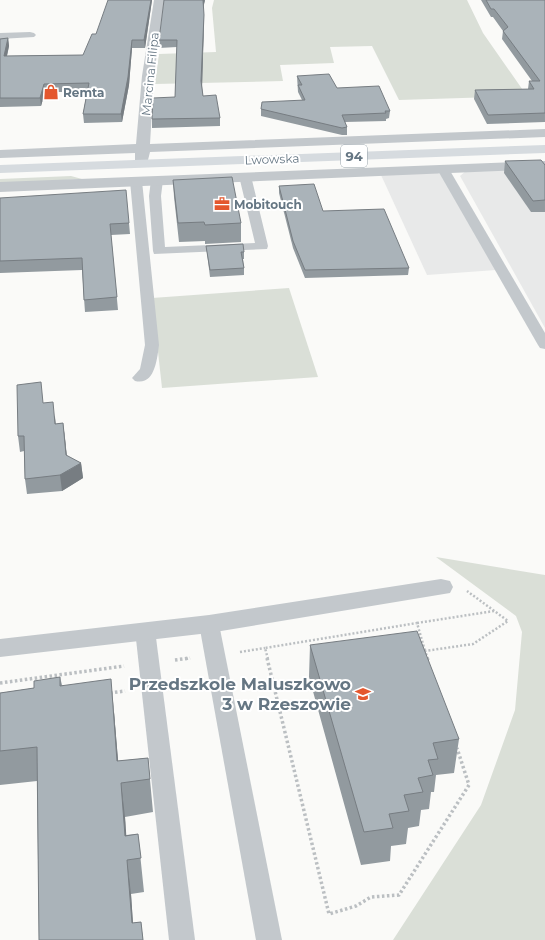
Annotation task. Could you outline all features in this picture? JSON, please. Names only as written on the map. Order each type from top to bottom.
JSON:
[{"type":"main road","name":"Lwowska","points":[[0,170],[545,149]]},
{"type":"street","name":"Marcina Filipa","points":[[142,164],[148,76],[158,0]]},
{"type":"street","points":[[0,36],[30,35]]},
{"type":"street","points":[[0,154],[226,144],[545,133]]},
{"type":"street","points":[[475,135],[484,152]]},
{"type":"street","points":[[395,138],[403,155]]},
{"type":"street","points":[[300,142],[305,158]]},
{"type":"street","points":[[226,144],[229,161]]},
{"type":"street","points":[[52,168],[54,152]]},
{"type":"street","points":[[468,152],[477,167]]},
{"type":"street","points":[[0,187],[545,165]]},
{"type":"street","points":[[93,166],[94,183]]},
{"type":"street","points":[[0,648],[145,630],[209,624],[441,587]]},
{"type":"lane","points":[[443,169],[545,345]]},
{"type":"lane","points":[[157,180],[155,196],[159,251],[262,246],[245,176]]},
{"type":"lane","points":[[136,181],[142,256],[152,345],[147,370],[140,378]]},
{"type":"lane","points":[[209,624],[269,940]]},
{"type":"lane","points":[[145,630],[182,940]]},
{"type":"path","points":[[425,651],[473,644],[508,621],[466,590]]},
{"type":"path","points":[[454,740],[469,785],[399,895],[371,897],[356,906],[329,914],[266,648],[494,611]]},
{"type":"path","points":[[417,623],[430,666]]},
{"type":"path","points":[[51,676],[51,684]]},
{"type":"path","points":[[103,693],[130,692]]},
{"type":"shaded area","points":[[214,0],[467,0],[483,33],[527,96],[399,100],[372,46],[330,47],[334,63],[280,65],[283,81],[155,84],[159,54],[216,52],[212,8]]},
{"type":"shaded area","points":[[545,168],[545,328],[460,176],[467,170]]},
{"type":"shaded area","points":[[433,171],[442,175],[496,270],[427,275],[381,175]]},
{"type":"shaded area","points":[[71,176],[82,179],[0,184],[0,179]]},
{"type":"shaded area","points":[[289,288],[318,377],[162,388],[152,298]]},
{"type":"shaded area","points":[[436,557],[545,575],[545,940],[393,940],[481,805],[515,710],[522,632],[516,616]]},
{"type":"building","points":[[108,0],[151,0],[144,40],[132,40],[128,77],[121,114],[83,114],[89,83],[44,84],[40,98],[0,98],[0,39],[8,38],[4,56],[83,55],[92,34],[96,34]]},
{"type":"building","points":[[164,0],[203,0],[204,15],[201,81],[203,96],[216,95],[220,118],[152,119],[153,98],[175,97],[177,40],[159,40]]},
{"type":"building","points":[[486,0],[545,0],[545,113],[488,115],[475,90],[534,89],[529,81],[540,81],[503,31],[508,27],[494,9],[491,9]]},
{"type":"building","points":[[329,74],[337,88],[379,86],[390,111],[385,111],[386,113],[342,115],[347,127],[342,128],[261,109],[262,102],[305,100],[298,85],[302,85],[297,76]]},
{"type":"building","points":[[541,160],[545,165],[545,200],[533,201],[505,161]]},
{"type":"building","points":[[232,177],[241,223],[205,225],[204,222],[178,223],[173,180]]},
{"type":"building","points":[[314,184],[323,211],[384,209],[409,268],[305,270],[293,241],[279,186]]},
{"type":"building","points":[[126,190],[129,223],[110,224],[117,297],[84,300],[82,258],[0,261],[0,198]]},
{"type":"building","points":[[243,244],[244,252],[241,252],[244,268],[210,270],[206,246]]},
{"type":"building","points":[[41,382],[43,403],[53,402],[55,424],[63,423],[66,455],[81,463],[60,475],[25,479],[24,436],[18,436],[17,385]]},
{"type":"building","points":[[417,631],[459,739],[433,743],[438,759],[428,760],[433,775],[418,778],[423,792],[404,795],[409,811],[389,814],[393,828],[364,832],[310,645]]},
{"type":"building","points":[[60,677],[60,686],[111,679],[117,761],[148,758],[150,779],[121,783],[125,836],[138,834],[141,858],[127,860],[132,923],[141,922],[143,940],[39,940],[37,747],[0,751],[0,693],[34,688],[34,681]]},
{"type":"place","name":"Remta","points":[[51,92]]},
{"type":"place","name":"Mobitouch","points":[[222,204]]},
{"type":"place","name":"Przedszkole Maluszkowo 3 w Rzeszowie","points":[[363,694]]}]
